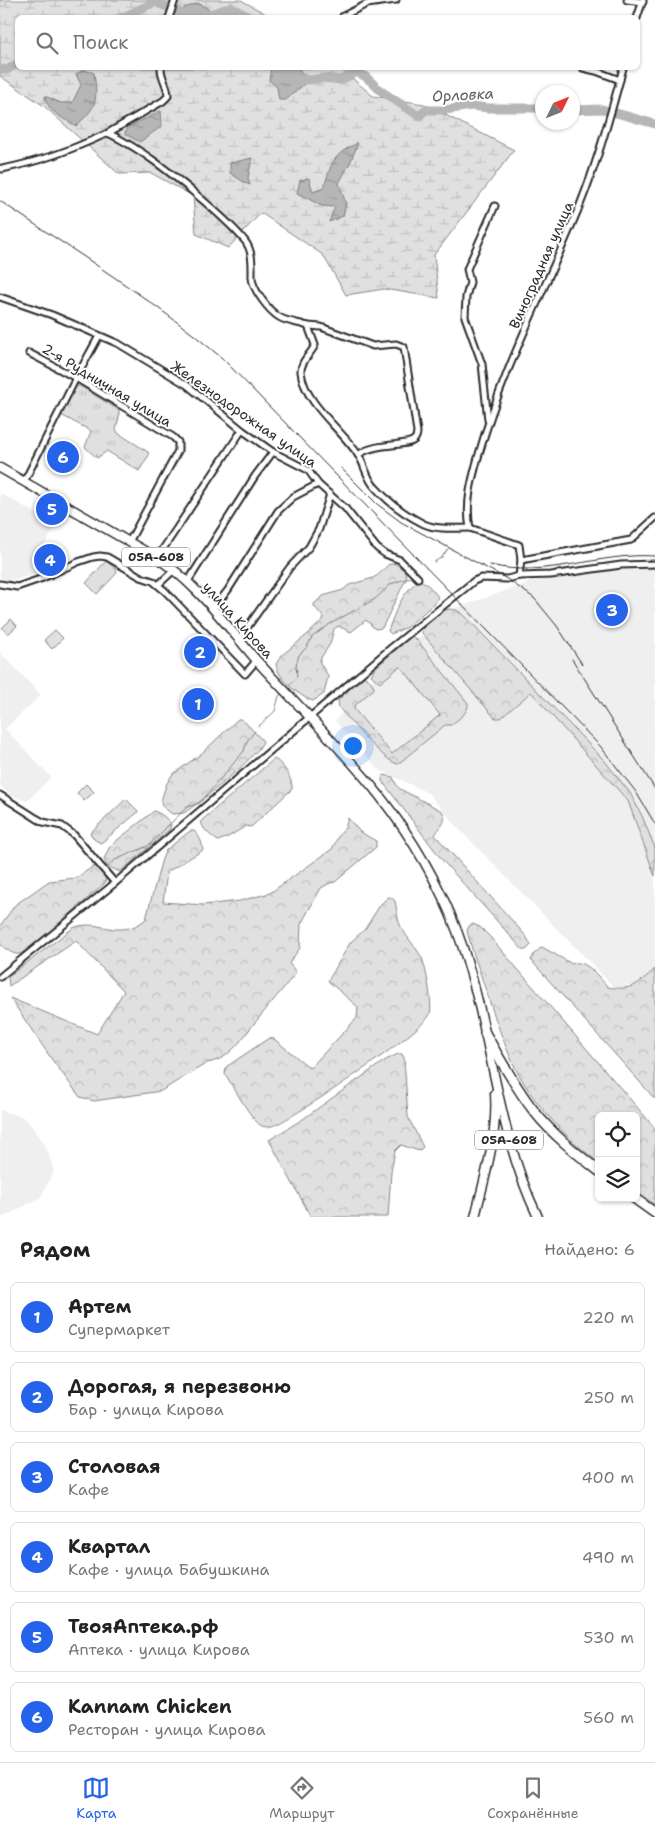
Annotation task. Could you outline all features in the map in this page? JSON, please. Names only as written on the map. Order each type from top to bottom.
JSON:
[{"type":"highway","points":[[485,1033],[508,1073],[534,1112],[558,1137],[595,1168]]},
{"type":"highway","points":[[640,1202],[655,1212]]},
{"type":"main road","name":"улица Кирова","points":[[0,468],[157,558],[174,570],[213,610],[380,796],[411,842],[440,894],[457,932],[485,1033]]},
{"type":"main road","name":"05А-608","points":[[485,1033],[508,1139],[538,1217]]},
{"type":"main road","points":[[475,1217],[492,1145],[495,1111],[494,1071]]},
{"type":"street","points":[[171,12],[175,0]]},
{"type":"street","points":[[345,15],[368,4],[396,0]]},
{"type":"street","points":[[627,0],[643,1],[638,15]]},
{"type":"street","points":[[0,168],[38,161],[73,150],[108,133],[163,101],[168,96],[166,85],[161,77],[162,70]]},
{"type":"street","points":[[592,70],[620,80],[622,70]]},
{"type":"street","name":"Виноградная улица","points":[[470,528],[467,514],[468,498],[488,421],[526,328],[581,204],[614,105],[620,80]]},
{"type":"street","points":[[108,133],[159,164],[224,218],[248,246],[251,257],[252,282],[257,292],[280,318],[308,326],[321,327],[373,346],[396,344],[404,347],[418,432],[416,437],[409,442],[366,449],[358,455]]},
{"type":"street","name":"Виноградная улица","points":[[488,421],[482,364],[465,317],[466,297],[470,282],[467,269],[495,206]]},
{"type":"street","name":"Железнодорожная улица","points":[[0,297],[52,315],[119,344],[187,385],[242,430],[273,452],[308,470],[318,484],[345,508],[377,548],[385,554],[400,560],[418,578]]},
{"type":"street","points":[[308,326],[315,345],[300,370],[306,390],[328,420],[358,455],[373,486],[387,500],[426,525],[442,528],[470,528],[519,545],[521,560],[519,576]]},
{"type":"street","points":[[24,482],[99,336]]},
{"type":"street","name":"2-я Рудничная улица","points":[[30,353],[76,378],[173,437],[179,445],[178,451],[129,542]]},
{"type":"street","points":[[157,558],[242,430]]},
{"type":"street","points":[[187,583],[255,476],[273,452]]},
{"type":"street","points":[[213,610],[228,590],[278,511],[293,497],[318,484]]},
{"type":"street","points":[[239,640],[290,567],[309,547],[319,529],[330,494]]},
{"type":"street","points":[[521,560],[631,540],[655,518]]},
{"type":"street","points":[[0,584],[17,586],[43,578],[78,562],[100,556],[114,561],[158,585],[245,674],[257,660]]},
{"type":"street","points":[[0,977],[116,883],[413,629],[474,581],[481,578],[507,579],[519,576],[551,575],[621,565],[655,564]]},
{"type":"street","points":[[158,585],[174,570]]},
{"type":"street","points":[[0,795],[43,822],[66,828],[116,883]]},
{"type":"shaded area","points":[[0,493],[57,525],[43,547],[57,560],[48,571],[8,581],[0,577]]},
{"type":"shaded area","points":[[655,557],[655,978],[646,983],[616,989],[459,829],[428,793],[378,769],[335,721],[370,681],[450,610],[531,582],[652,562]]},
{"type":"shaded area","points":[[0,652],[41,695],[5,729],[51,777],[27,801],[10,795],[0,785]]},
{"type":"shaded area","points":[[0,1110],[25,1118],[45,1144],[54,1171],[40,1198],[4,1217],[0,1217]]},
{"type":"green space","points":[[0,0],[241,0],[267,15],[15,15],[15,70],[342,70],[373,96],[424,104],[514,150],[434,255],[439,298],[384,289],[346,295],[323,255],[261,213],[228,248],[196,234],[193,196],[151,173],[119,174],[44,106],[0,76]]},
{"type":"green space","points":[[76,386],[80,386],[119,410],[116,429],[118,433],[148,452],[149,455],[139,471],[107,451],[97,458],[85,447],[91,431],[61,415]]},
{"type":"green space","points":[[106,561],[116,569],[117,573],[97,594],[86,583]]},
{"type":"green space","points":[[394,563],[404,570],[407,577],[382,628],[375,629],[366,620],[351,632],[338,626],[334,629],[330,644],[320,659],[320,663],[328,676],[324,694],[313,701],[296,691],[280,675],[276,664],[282,655],[323,620],[324,618],[314,604],[323,596],[343,590],[349,585],[373,578],[388,565]]},
{"type":"green space","points":[[420,580],[430,587],[438,597],[436,602],[407,627],[391,634],[388,631],[400,602],[408,590]]},
{"type":"green space","points":[[449,609],[463,614],[604,760],[630,793],[655,848],[655,876],[628,801],[531,692],[501,718],[495,718],[422,633],[423,628],[443,611]]},
{"type":"green space","points":[[11,619],[17,626],[8,634],[2,628]]},
{"type":"green space","points":[[55,630],[63,638],[52,649],[44,640]]},
{"type":"green space","points":[[412,636],[468,703],[468,707],[460,718],[451,725],[445,725],[398,764],[384,756],[367,740],[339,708],[338,700],[363,677],[370,681],[374,689],[354,706],[354,709],[392,754],[440,715],[402,668],[399,667],[380,683],[371,675],[375,668]]},
{"type":"green space","points":[[238,719],[242,719],[263,741],[259,748],[228,779],[202,800],[184,813],[172,814],[162,806],[161,801],[166,785],[172,775],[201,754]]},
{"type":"green space","points":[[274,759],[287,772],[292,789],[251,827],[246,826],[218,841],[210,835],[205,830],[201,821]]},
{"type":"green space","points":[[384,775],[393,777],[400,789],[442,811],[444,821],[435,835],[526,936],[531,945],[526,950],[522,949],[443,861],[382,781]]},
{"type":"green space","points":[[86,784],[94,792],[84,801],[77,793]]},
{"type":"green space","points":[[126,799],[138,811],[137,813],[101,843],[95,840],[90,833]]},
{"type":"green space","points":[[154,811],[168,821],[171,825],[169,830],[120,872],[107,866],[104,859],[109,848]]},
{"type":"green space","points":[[348,818],[360,832],[376,841],[376,847],[335,882],[321,888],[301,924],[300,948],[289,963],[295,974],[236,1046],[223,1057],[207,1063],[161,1091],[94,1101],[80,1097],[10,998],[97,1034],[124,991],[76,941],[9,986],[8,977],[73,928],[91,925],[126,929],[136,926],[146,919],[166,850],[190,831],[194,831],[198,835],[203,850],[167,872],[163,902],[203,905],[240,901],[270,893],[332,849],[345,828]]},
{"type":"green space","points":[[94,866],[106,878],[105,883],[41,940],[20,954],[12,953],[0,944],[0,926],[15,905],[49,881],[76,878]]},
{"type":"green space","points":[[388,897],[395,901],[401,927],[422,958],[429,986],[430,1014],[407,1037],[333,1089],[277,1124],[268,1127],[262,1126],[248,1111],[225,1074],[226,1067],[269,1038],[274,1039],[310,1068],[357,1018],[358,1007],[328,981],[350,943],[365,929],[380,905]]},
{"type":"green space","points":[[473,924],[480,927],[490,937],[655,1128],[655,1205],[640,1194],[640,1112],[595,1112],[595,1160],[561,1130],[529,1090],[506,1047],[472,949],[467,931],[469,926]]},
{"type":"green space","points":[[542,947],[572,964],[577,963],[587,966],[608,987],[623,988],[634,986],[655,969],[655,1099],[531,960],[534,954]]},
{"type":"green space","points":[[402,1054],[404,1058],[408,1117],[423,1147],[419,1151],[401,1145],[395,1151],[391,1172],[388,1217],[311,1217],[269,1140],[303,1119],[384,1061]]},
{"type":"water","points":[[198,3],[217,15],[180,15],[184,8]]},
{"type":"water","points":[[84,70],[94,73],[96,97],[88,114],[76,126],[52,110],[46,102],[45,96],[61,103],[72,103],[81,85],[76,74]]},
{"type":"water","points":[[271,70],[300,70],[309,80],[286,100],[279,100],[277,87],[269,80]]},
{"type":"water","points":[[161,111],[162,126],[140,142],[125,134],[129,127]]},
{"type":"water","points":[[358,143],[339,183],[346,204],[343,216],[329,222],[335,207],[322,206],[297,193],[300,180],[309,178],[313,192],[324,188],[334,160],[343,151]]},
{"type":"water","points":[[252,158],[248,178],[250,185],[230,173],[230,163]]},
{"type":"waterway","name":"Орловка","points":[[127,15],[155,2],[181,13],[191,15]]},
{"type":"waterway","name":"Орловка","points":[[207,15],[231,7],[246,15]]},
{"type":"waterway","name":"Орловка","points":[[0,69],[7,70],[15,65]]},
{"type":"waterway","name":"Орловка","points":[[293,70],[295,79],[309,80],[323,78],[341,80],[357,72],[366,77],[381,91],[419,116],[426,110],[444,110],[472,106],[535,108]]},
{"type":"waterway","name":"Орловка","points":[[580,110],[602,109],[655,124]]},
{"type":"waterway","points":[[434,562],[441,558],[448,549]]},
{"type":"waterway","points":[[287,688],[297,677],[296,665],[299,655],[307,647],[312,637],[330,624],[375,599],[391,584],[411,577]]},
{"type":"waterway","points":[[258,727],[275,711],[279,696],[282,693]]},
{"type":"waterway","points":[[109,865],[115,860],[148,846],[187,807],[200,803],[244,751],[247,741],[255,731]]},
{"type":"railway","points":[[0,201],[113,276],[196,336],[222,358],[601,747],[636,792],[655,824]]},
{"type":"railway","points":[[341,468],[377,504],[401,522],[507,579],[534,598],[557,626],[582,664]]},
{"type":"railway","points":[[490,565],[532,569],[613,558],[655,556]]},
{"type":"railway","points":[[572,659],[655,789]]},
{"type":"place","name":"Kannam Chicken","points":[[63,457]]},
{"type":"place","name":"ТвояАптека.рф","points":[[52,509]]},
{"type":"place","name":"Квартал","points":[[50,560]]},
{"type":"place","name":"Столовая","points":[[612,610]]},
{"type":"place","name":"Дорогая, я перезвоню","points":[[200,652]]},
{"type":"place","name":"Артем","points":[[198,704]]}]
